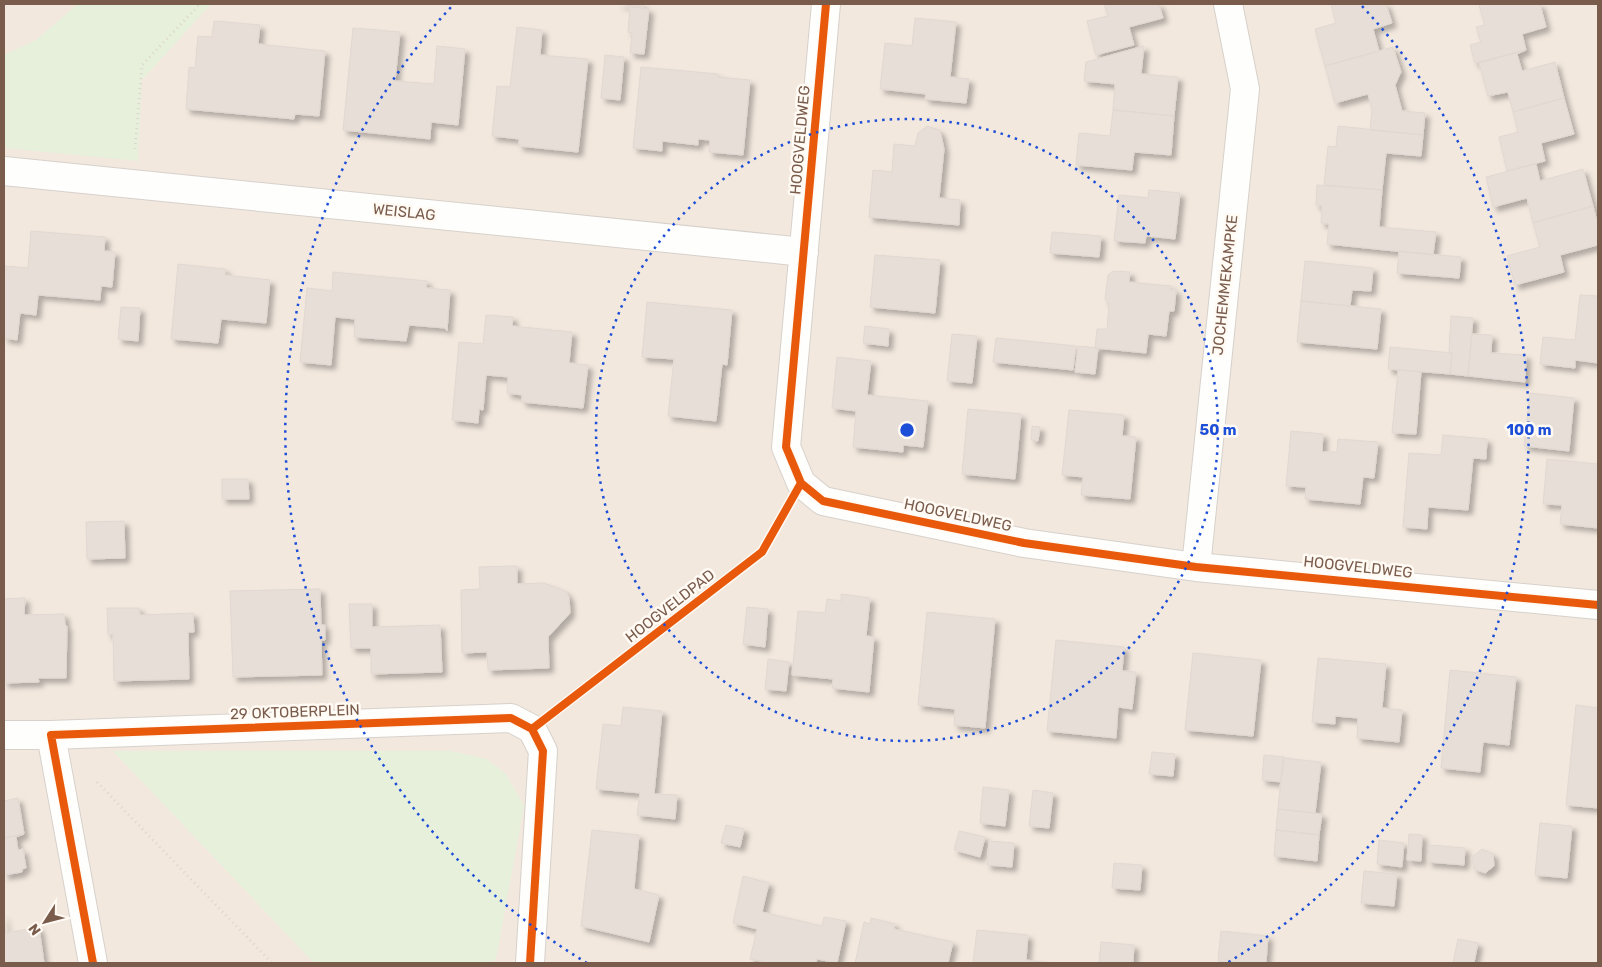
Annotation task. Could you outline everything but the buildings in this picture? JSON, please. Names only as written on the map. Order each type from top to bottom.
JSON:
[{"type":"street","name":"HOOGVELDWEG","points":[[826,4],[786,447],[800,483],[823,501],[1024,543],[1196,567],[1598,605]]},
{"type":"street","name":"JOCHEMMEKAMPKE","points":[[1196,567],[1245,89],[1228,4]]},
{"type":"street","name":"WEISLAG","points":[[4,171],[804,252]]},
{"type":"street","name":"29 OKTOBERPLEIN","points":[[4,735],[51,735],[511,718],[532,729],[543,751],[530,963]]},
{"type":"street","points":[[51,735],[94,963]]},
{"type":"path","points":[[132,185],[142,65],[200,4]]},
{"type":"path","points":[[96,781],[272,963]]},
{"type":"shaded area","points":[[4,4],[1598,4],[1598,963],[4,963]]},
{"type":"green space","points":[[78,4],[211,4],[142,80],[138,161],[4,148],[4,55],[36,40]]},
{"type":"green space","points":[[113,751],[451,751],[487,759],[506,774],[524,806],[496,959],[490,963],[314,963]]},
{"type":"cycle path","points":[[826,4],[786,447],[801,483],[823,501],[1024,543],[1196,567],[1598,605]]},
{"type":"cycle path","name":"HOOGVELDPAD","points":[[532,729],[762,552],[801,483]]},
{"type":"cycle path","points":[[93,963],[51,735],[511,718],[532,729],[543,751],[530,963]]}]
